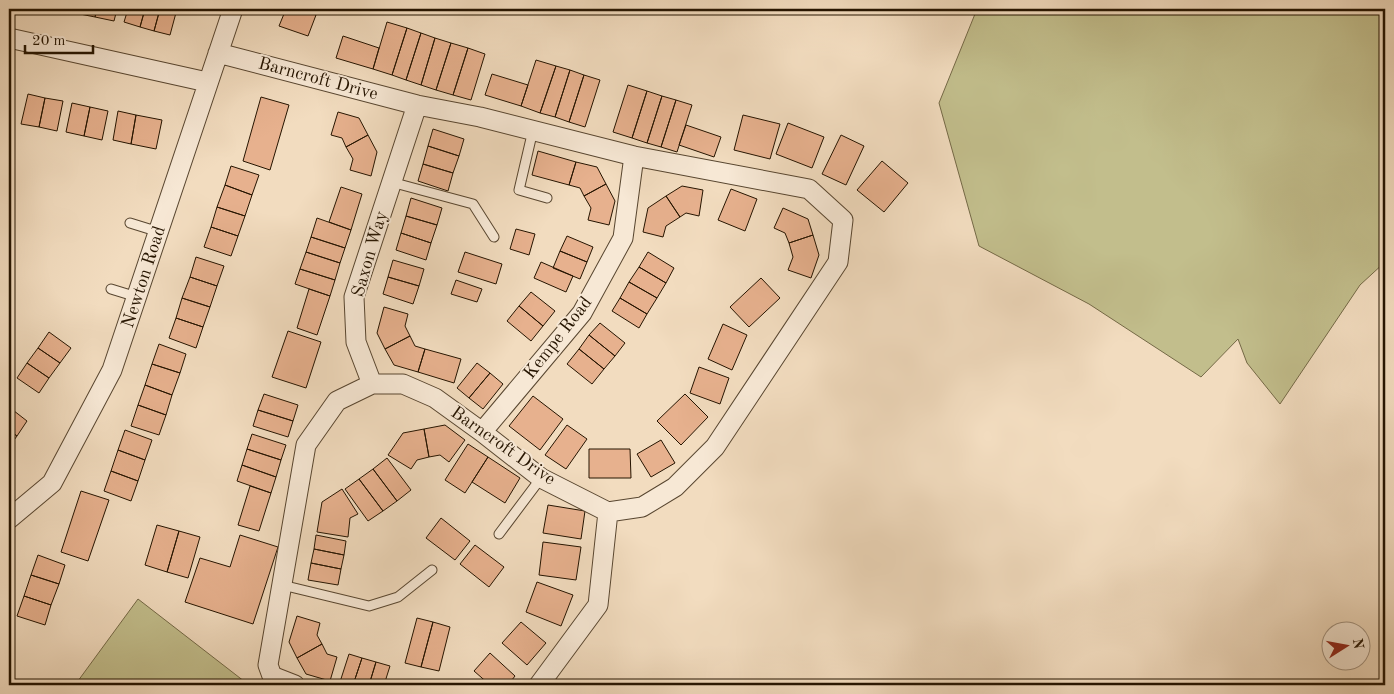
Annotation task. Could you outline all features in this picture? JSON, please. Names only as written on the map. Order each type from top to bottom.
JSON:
[{"type":"street","name":"Newton Road","points":[[9,519],[52,483],[112,370],[233,9]]},
{"type":"street","points":[[9,38],[207,82]]},
{"type":"street","name":"Barncroft Drive","points":[[218,53],[417,105],[480,117],[634,156],[809,190],[843,220],[838,262],[715,447],[675,487],[642,507],[608,512],[541,478],[435,398],[403,384],[372,384],[338,401],[306,444],[268,665],[272,676],[295,685]]},
{"type":"street","points":[[391,182],[417,105]]},
{"type":"street","name":"Kempe Road","points":[[482,432],[582,313],[623,238],[634,156]]},
{"type":"street","name":"Saxon Way","points":[[372,384],[356,342],[354,297],[391,182]]},
{"type":"street","points":[[540,685],[598,605],[608,512]]},
{"type":"lane","points":[[533,130],[519,190],[547,198]]},
{"type":"lane","points":[[391,182],[473,204],[494,237]]},
{"type":"lane","points":[[130,223],[159,232]]},
{"type":"lane","points":[[111,289],[137,297]]},
{"type":"lane","points":[[499,534],[541,478]]},
{"type":"lane","points":[[282,585],[368,606],[398,596],[432,570]]},
{"type":"shaded area","points":[[977,9],[1385,9],[1385,262],[1360,285],[1280,404],[1247,363],[1238,339],[1201,377],[1089,304],[979,246],[939,103]]},
{"type":"shaded area","points":[[138,599],[249,685],[75,685]]},
{"type":"building","points":[[76,9],[97,9],[95,17],[75,13]]},
{"type":"building","points":[[97,9],[117,9],[114,21],[95,17]]},
{"type":"building","points":[[128,9],[145,9],[140,27],[124,22]]},
{"type":"building","points":[[145,9],[160,9],[154,31],[140,27]]},
{"type":"building","points":[[160,9],[177,9],[170,35],[154,31]]},
{"type":"building","points":[[286,9],[299,9],[316,15],[308,36],[279,26]]},
{"type":"building","points":[[387,22],[407,28],[392,75],[373,69]]},
{"type":"building","points":[[407,28],[421,33],[406,80],[392,75]]},
{"type":"building","points":[[421,33],[435,38],[421,85],[406,80]]},
{"type":"building","points":[[343,36],[379,48],[373,69],[336,58]]},
{"type":"building","points":[[435,38],[451,43],[436,90],[421,85]]},
{"type":"building","points":[[451,43],[468,48],[453,95],[436,90]]},
{"type":"building","points":[[468,48],[485,54],[471,100],[453,95]]},
{"type":"building","points":[[536,60],[556,66],[540,113],[521,106]]},
{"type":"building","points":[[556,66],[570,70],[555,117],[540,113]]},
{"type":"building","points":[[570,70],[584,75],[569,122],[555,117]]},
{"type":"building","points":[[492,74],[528,85],[521,106],[485,95]]},
{"type":"building","points":[[584,75],[600,80],[585,127],[569,122]]},
{"type":"building","points":[[628,85],[647,91],[632,138],[613,132]]},
{"type":"building","points":[[9,87],[14,88],[9,113]]},
{"type":"building","points":[[647,91],[662,96],[647,143],[632,138]]},
{"type":"building","points":[[28,94],[45,98],[39,127],[21,124]]},
{"type":"building","points":[[662,96],[676,100],[661,147],[647,143]]},
{"type":"building","points":[[261,97],[289,105],[270,170],[243,161]]},
{"type":"building","points":[[45,98],[63,101],[57,131],[39,127]]},
{"type":"building","points":[[676,100],[692,105],[677,152],[661,147]]},
{"type":"building","points":[[72,103],[90,107],[84,136],[66,132]]},
{"type":"building","points":[[90,107],[108,111],[102,140],[84,136]]},
{"type":"building","points":[[118,111],[136,115],[131,144],[113,140]]},
{"type":"building","points":[[338,112],[359,118],[368,135],[346,147],[342,138],[331,135]]},
{"type":"building","points":[[136,115],[162,120],[156,149],[131,144]]},
{"type":"building","points":[[743,115],[780,124],[770,159],[734,150]]},
{"type":"building","points":[[788,123],[824,137],[812,168],[776,154]]},
{"type":"building","points":[[686,125],[721,137],[714,157],[679,145]]},
{"type":"building","points":[[433,129],[464,139],[459,156],[428,146]]},
{"type":"building","points":[[368,135],[377,152],[371,176],[350,170],[353,159],[346,147]]},
{"type":"building","points":[[841,135],[864,146],[846,185],[822,174]]},
{"type":"building","points":[[428,146],[459,156],[453,173],[423,164]]},
{"type":"building","points":[[538,151],[576,162],[569,185],[532,175]]},
{"type":"building","points":[[882,161],[908,183],[884,212],[857,190]]},
{"type":"building","points":[[576,162],[597,167],[606,184],[584,196],[580,188],[569,185]]},
{"type":"building","points":[[423,164],[453,173],[448,191],[418,181]]},
{"type":"building","points":[[231,166],[259,175],[252,195],[225,185]]},
{"type":"building","points":[[606,184],[615,201],[609,225],[588,220],[591,208],[584,196]]},
{"type":"building","points":[[225,185],[252,195],[245,216],[217,207]]},
{"type":"building","points":[[682,186],[703,190],[699,216],[686,213],[680,217],[666,196]]},
{"type":"building","points":[[341,187],[362,194],[351,230],[329,222]]},
{"type":"building","points":[[731,189],[757,199],[745,231],[718,220]]},
{"type":"building","points":[[666,196],[680,217],[666,226],[663,237],[643,232],[648,208]]},
{"type":"building","points":[[411,198],[442,208],[437,225],[406,216]]},
{"type":"building","points":[[217,207],[245,216],[238,236],[211,227]]},
{"type":"building","points":[[783,208],[808,219],[813,235],[789,243],[785,233],[774,228]]},
{"type":"building","points":[[406,216],[437,225],[431,243],[401,233]]},
{"type":"building","points":[[317,218],[351,230],[345,248],[311,237]]},
{"type":"building","points":[[211,227],[238,236],[231,256],[204,247]]},
{"type":"building","points":[[516,229],[535,234],[529,255],[510,249]]},
{"type":"building","points":[[401,233],[431,243],[426,260],[396,250]]},
{"type":"building","points":[[813,235],[819,255],[811,278],[788,270],[793,257],[789,243]]},
{"type":"building","points":[[567,236],[593,247],[587,262],[560,251]]},
{"type":"building","points":[[311,237],[345,248],[340,263],[306,252]]},
{"type":"building","points":[[560,251],[587,262],[580,279],[553,268]]},
{"type":"building","points":[[306,252],[340,263],[335,280],[300,269]]},
{"type":"building","points":[[465,252],[502,264],[496,284],[458,272]]},
{"type":"building","points":[[648,252],[674,268],[666,283],[639,267]]},
{"type":"building","points":[[196,257],[224,266],[217,286],[190,277]]},
{"type":"building","points":[[393,260],[424,269],[419,286],[388,277]]},
{"type":"building","points":[[541,262],[573,276],[566,292],[534,278]]},
{"type":"building","points":[[639,267],[666,283],[657,298],[629,282]]},
{"type":"building","points":[[300,269],[335,280],[330,296],[295,284]]},
{"type":"building","points":[[190,277],[217,286],[210,307],[182,298]]},
{"type":"building","points":[[388,277],[419,286],[413,304],[383,294]]},
{"type":"building","points":[[761,278],[780,298],[749,327],[730,307]]},
{"type":"building","points":[[456,280],[482,289],[477,302],[451,294]]},
{"type":"building","points":[[629,282],[657,298],[647,314],[620,298]]},
{"type":"building","points":[[309,289],[330,296],[317,335],[297,328]]},
{"type":"building","points":[[531,292],[555,311],[543,326],[519,306]]},
{"type":"building","points":[[182,298],[210,307],[203,327],[176,318]]},
{"type":"building","points":[[620,298],[647,314],[639,328],[612,311]]},
{"type":"building","points":[[519,306],[543,326],[531,341],[507,321]]},
{"type":"building","points":[[384,307],[408,314],[405,326],[410,336],[385,349],[377,333]]},
{"type":"building","points":[[176,318],[203,327],[196,348],[169,338]]},
{"type":"building","points":[[600,323],[625,343],[615,356],[589,335]]},
{"type":"building","points":[[723,324],[747,335],[732,370],[708,359]]},
{"type":"building","points":[[288,331],[321,342],[306,388],[272,377]]},
{"type":"building","points":[[49,332],[71,348],[60,363],[38,348]]},
{"type":"building","points":[[589,335],[615,356],[604,369],[579,349]]},
{"type":"building","points":[[410,336],[415,346],[425,349],[418,372],[394,365],[385,349]]},
{"type":"building","points":[[159,344],[186,354],[180,373],[152,364]]},
{"type":"building","points":[[38,348],[60,363],[49,378],[27,363]]},
{"type":"building","points":[[425,349],[461,359],[454,383],[418,372]]},
{"type":"building","points":[[579,349],[604,369],[592,384],[567,364]]},
{"type":"building","points":[[27,363],[49,378],[39,393],[17,378]]},
{"type":"building","points":[[477,363],[490,373],[469,398],[457,388]]},
{"type":"building","points":[[152,364],[180,373],[172,395],[145,385]]},
{"type":"building","points":[[699,367],[729,378],[720,404],[690,393]]},
{"type":"building","points":[[490,373],[503,384],[483,409],[469,398]]},
{"type":"building","points":[[145,385],[172,395],[166,415],[138,405]]},
{"type":"building","points":[[264,394],[298,405],[293,421],[258,410]]},
{"type":"building","points":[[685,394],[708,417],[681,445],[657,421]]},
{"type":"building","points":[[533,396],[563,419],[540,450],[509,426]]},
{"type":"building","points":[[138,405],[166,415],[159,435],[131,426]]},
{"type":"building","points":[[9,407],[27,421],[17,436],[9,430]]},
{"type":"building","points":[[258,410],[293,421],[288,437],[253,426]]},
{"type":"building","points":[[445,425],[465,440],[449,462],[440,455],[429,457],[424,429]]},
{"type":"building","points":[[567,425],[587,439],[566,469],[545,455]]},
{"type":"building","points":[[424,429],[429,457],[417,460],[411,469],[388,455],[403,433]]},
{"type":"building","points":[[9,430],[17,436],[9,447]]},
{"type":"building","points":[[125,430],[152,440],[145,460],[118,450]]},
{"type":"building","points":[[252,434],[286,445],[281,460],[247,449]]},
{"type":"building","points":[[661,440],[675,463],[651,477],[637,454]]},
{"type":"building","points":[[468,444],[488,457],[465,493],[445,480]]},
{"type":"building","points":[[247,449],[281,460],[276,477],[242,465]]},
{"type":"building","points":[[589,449],[630,449],[631,478],[589,478]]},
{"type":"building","points":[[118,450],[145,460],[138,481],[111,471]]},
{"type":"building","points":[[488,457],[520,478],[505,503],[472,482]]},
{"type":"building","points":[[387,458],[411,490],[397,501],[373,469]]},
{"type":"building","points":[[242,465],[276,477],[271,493],[237,481]]},
{"type":"building","points":[[373,469],[397,501],[383,511],[359,479]]},
{"type":"building","points":[[111,471],[138,481],[131,501],[104,491]]},
{"type":"building","points":[[359,479],[383,511],[368,521],[345,489]]},
{"type":"building","points":[[250,486],[271,493],[259,531],[238,525]]},
{"type":"building","points":[[342,489],[358,514],[350,518],[348,537],[317,532],[322,502]]},
{"type":"building","points":[[81,491],[109,500],[88,561],[61,552]]},
{"type":"building","points":[[548,505],[585,511],[581,539],[543,533]]},
{"type":"building","points":[[441,518],[470,541],[455,560],[426,538]]},
{"type":"building","points":[[157,525],[179,531],[167,572],[145,565]]},
{"type":"building","points":[[179,531],[200,537],[188,578],[167,572]]},
{"type":"building","points":[[240,535],[278,547],[253,624],[185,602],[200,558],[230,567]]},
{"type":"building","points":[[316,535],[346,541],[344,555],[314,549]]},
{"type":"building","points":[[543,542],[581,547],[576,580],[539,575]]},
{"type":"building","points":[[475,545],[504,567],[489,587],[460,564]]},
{"type":"building","points":[[314,549],[344,555],[341,569],[311,563]]},
{"type":"building","points":[[38,555],[65,565],[59,584],[31,575]]},
{"type":"building","points":[[311,563],[341,569],[338,585],[308,580]]},
{"type":"building","points":[[31,575],[59,584],[51,605],[24,596]]},
{"type":"building","points":[[537,582],[573,595],[561,626],[526,612]]},
{"type":"building","points":[[24,596],[51,605],[45,625],[17,616]]},
{"type":"building","points":[[297,616],[320,623],[317,635],[322,644],[297,658],[289,642]]},
{"type":"building","points":[[417,618],[433,622],[421,667],[405,663]]},
{"type":"building","points":[[433,622],[450,627],[439,671],[421,667]]},
{"type":"building","points":[[521,622],[546,643],[527,665],[502,643]]},
{"type":"building","points":[[322,644],[327,654],[337,657],[330,681],[306,674],[297,658]]},
{"type":"building","points":[[490,653],[515,676],[508,685],[490,685],[474,671]]},
{"type":"building","points":[[349,654],[362,658],[353,685],[339,685]]},
{"type":"building","points":[[362,658],[376,662],[369,685],[353,685]]},
{"type":"building","points":[[376,662],[390,666],[384,685],[369,685]]}]
